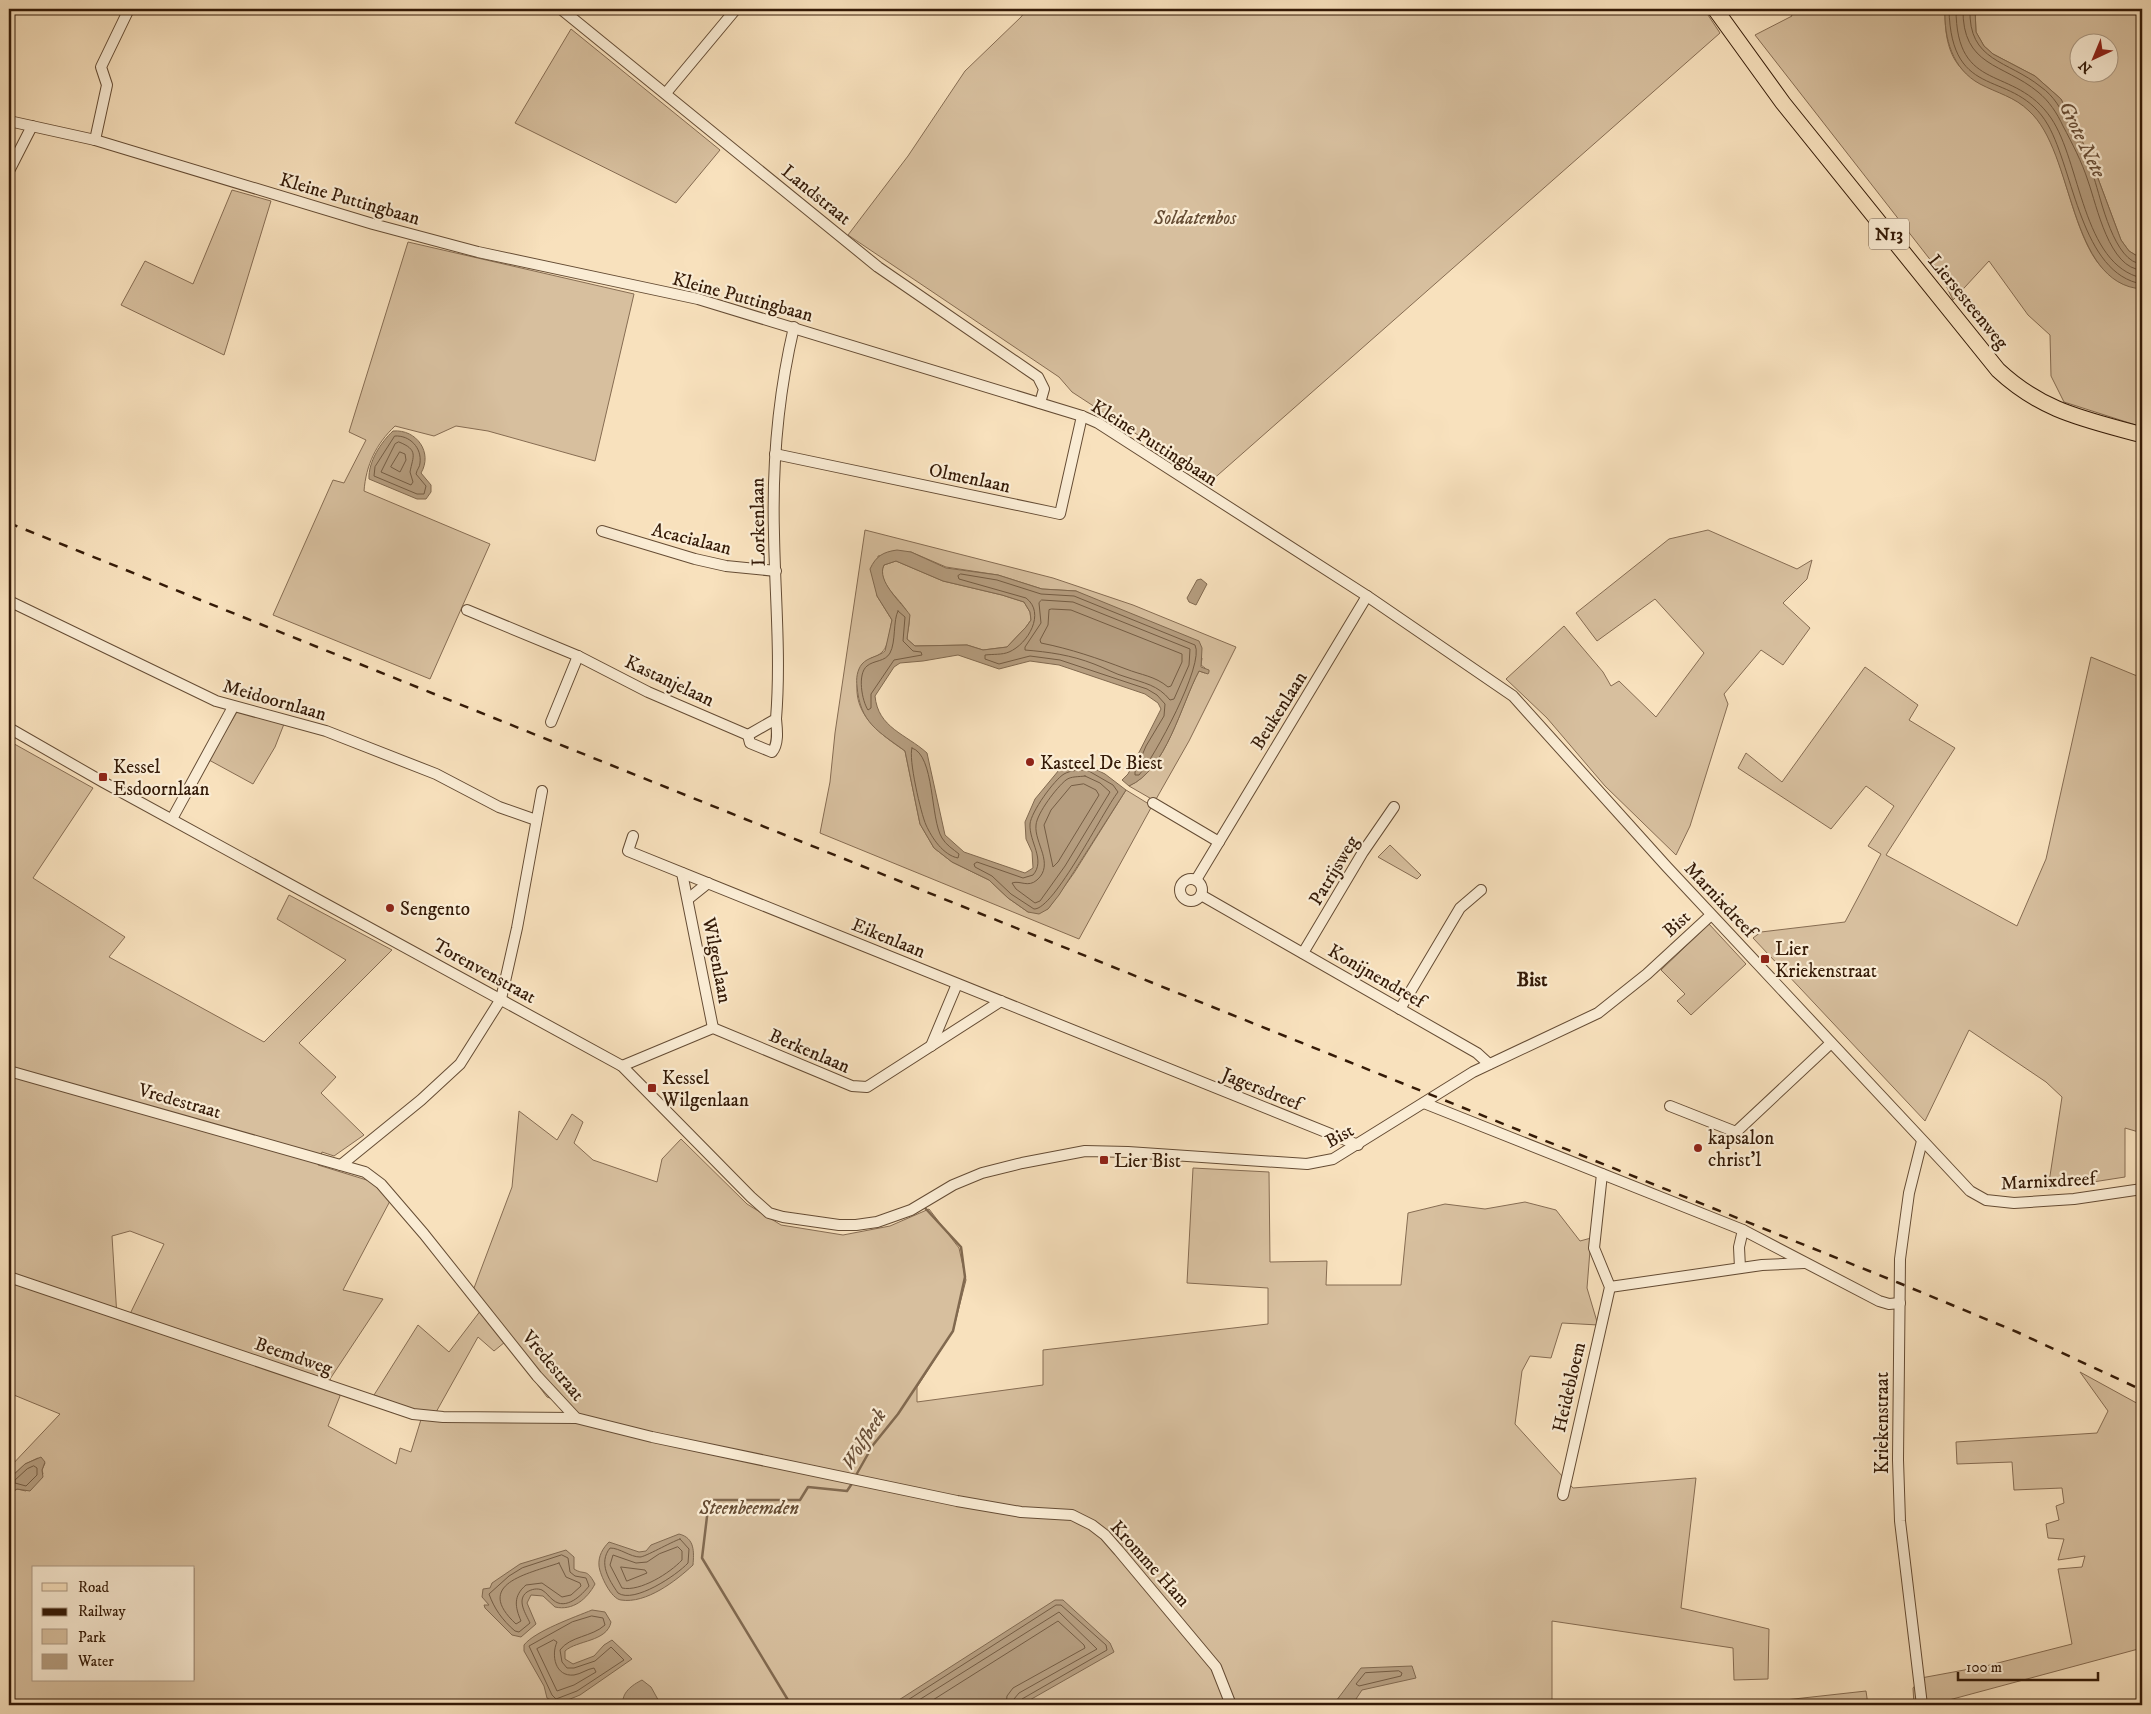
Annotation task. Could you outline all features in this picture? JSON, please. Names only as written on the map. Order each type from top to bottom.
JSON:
[{"type":"main road","name":"Liersesteenweg","points":[[1715,9],[1783,103],[1994,365],[2020,390],[2050,407],[2142,435]]},
{"type":"street","points":[[95,140],[107,85],[101,67],[129,9]]},
{"type":"street","name":"Landstraat","points":[[561,9],[878,267],[1038,377],[1044,389],[1040,403]]},
{"type":"street","points":[[666,93],[736,9]]},
{"type":"street","name":"Kleine Puttingbaan","points":[[9,121],[95,140],[372,224],[478,252],[698,299],[1082,416],[1098,423],[1367,596],[1415,630]]},
{"type":"street","points":[[9,171],[32,126]]},
{"type":"street","name":"Lorkenlaan","points":[[748,735],[750,742],[772,752],[775,748],[780,673],[774,454],[784,371],[794,327]]},
{"type":"street","name":"Olmenlaan","points":[[774,454],[1060,514],[1082,416]]},
{"type":"street","name":"Acacialaan","points":[[602,532],[726,566],[776,571]]},
{"type":"street","name":"Beukenlaan","points":[[1201,894],[1196,900],[1190,901],[1181,895],[1180,888],[1183,882],[1189,879],[1196,880],[1367,596]]},
{"type":"street","name":"Meidoornlaan","points":[[9,601],[193,690],[233,707],[326,731],[436,774],[493,804],[536,820]]},
{"type":"street","name":"Kastanjelaan","points":[[467,610],[578,656],[648,692],[748,735]]},
{"type":"street","name":"Marnixdreef","points":[[1415,630],[1492,680],[1523,705],[1711,915],[1970,1191],[1986,1200],[1999,1203],[2074,1199],[2142,1189]]},
{"type":"street","points":[[551,722],[578,656]]},
{"type":"street","points":[[172,819],[233,707]]},
{"type":"street","points":[[748,735],[776,719]]},
{"type":"street","name":"Torenvenstraat","points":[[9,728],[622,1066],[751,1197],[769,1212],[810,1221],[856,1225],[893,1217],[924,1203]]},
{"type":"street","points":[[341,1165],[421,1100],[460,1064],[500,999],[517,928],[542,791]]},
{"type":"street","points":[[1153,803],[1219,842]]},
{"type":"street","name":"Patrijsweg","points":[[1303,953],[1363,852],[1394,807]]},
{"type":"street","name":"Eikenlaan","points":[[633,836],[628,851],[1152,1063]]},
{"type":"street","name":"Wilgenlaan","points":[[682,872],[713,1028]]},
{"type":"street","points":[[1196,880],[1201,885],[1201,894]]},
{"type":"street","name":"Wilgenlaan","points":[[688,899],[708,883]]},
{"type":"street","points":[[1400,1009],[1460,908],[1481,890]]},
{"type":"street","name":"Konijnendreef","points":[[1201,894],[1476,1053],[1489,1064]]},
{"type":"street","name":"Bist","points":[[924,1203],[953,1185],[982,1173],[1022,1163],[1085,1152],[1128,1152],[1307,1164],[1334,1159],[1489,1064],[1577,1025],[1607,1007],[1711,915]]},
{"type":"street","points":[[931,1046],[957,984]]},
{"type":"street","name":"Berkenlaan","points":[[713,1028],[852,1086],[867,1087],[1001,1001]]},
{"type":"street","points":[[622,1066],[713,1028]]},
{"type":"street","points":[[1670,1106],[1738,1136],[1831,1043]]},
{"type":"street","name":"Jagersdreef","points":[[1152,1063],[1358,1145]]},
{"type":"street","name":"Vredestraat","points":[[9,1071],[365,1172],[381,1184],[472,1292],[537,1376],[576,1418],[652,1437],[854,1479]]},
{"type":"street","points":[[1424,1103],[1743,1230],[1880,1301],[1889,1304],[1900,1303]]},
{"type":"street","name":"Kriekenstraat","points":[[1922,1141],[1914,1166],[1903,1234],[1898,1460],[1900,1520],[1922,1705]]},
{"type":"street","points":[[356,1170],[360,1151]]},
{"type":"street","points":[[1602,1174],[1594,1248],[1610,1287],[1740,1268],[1805,1262]]},
{"type":"street","points":[[1740,1268],[1739,1247],[1743,1230]]},
{"type":"street","name":"Beemdweg","points":[[9,1277],[413,1414],[443,1417],[576,1418]]},
{"type":"street","name":"Heidebloem","points":[[1563,1495],[1610,1287]]},
{"type":"street","name":"Kromme Ham","points":[[854,1479],[1021,1512],[1072,1515],[1092,1525],[1115,1546],[1216,1667],[1231,1705]]},
{"type":"green space","name":"Soldatenbos","points":[[1027,9],[1704,9],[1720,33],[1210,482],[1072,392],[1059,377],[848,235],[908,156],[965,71]]},
{"type":"green space","points":[[1788,9],[1945,9],[1947,38],[1954,59],[1965,72],[1979,82],[2011,97],[2027,108],[2042,125],[2058,160],[2087,245],[2097,261],[2108,273],[2142,289],[2142,427],[2064,402],[2051,376],[2050,335],[2028,315],[1989,261],[1953,300],[1939,271],[1755,35],[1792,16]]},
{"type":"green space","points":[[1975,9],[2142,9],[2142,259],[2129,251],[2121,240],[2090,157],[2061,99],[2035,76],[1993,54],[1984,46],[1976,32]]},
{"type":"green space","points":[[571,29],[720,150],[676,203],[515,123]]},
{"type":"green space","points":[[232,190],[271,201],[224,355],[121,305],[145,261],[193,284]]},
{"type":"green space","points":[[408,242],[634,294],[595,461],[488,431],[456,426],[434,436],[395,426],[377,448],[367,472],[364,491],[490,544],[430,679],[273,615],[333,480],[344,483],[366,440],[349,432]]},
{"type":"green space","points":[[865,530],[1053,578],[1133,605],[1236,647],[1189,741],[1155,801],[1129,786],[1142,778],[1163,751],[1199,671],[1205,673],[1205,668],[1201,665],[1202,658],[1076,591],[1042,589],[998,575],[946,567],[911,552],[878,556],[877,596],[892,620],[885,648],[877,656],[871,658],[859,679],[857,686],[858,697],[861,707],[872,724],[905,751],[920,824],[934,848],[952,862],[989,880],[1008,898],[1028,912],[1048,909],[1074,873],[1126,790],[1152,806],[1079,939],[820,833],[830,782],[835,733]]},
{"type":"green space","points":[[1708,530],[1797,569],[1812,560],[1807,579],[1783,603],[1810,628],[1783,665],[1761,650],[1724,694],[1728,704],[1690,826],[1676,855],[1605,786],[1547,718],[1506,679],[1564,626],[1603,672],[1611,686],[1619,681],[1656,717],[1704,653],[1655,599],[1597,641],[1576,613],[1669,539]]},
{"type":"green space","points":[[896,561],[943,581],[1024,602],[1030,612],[1031,620],[1007,647],[983,650],[967,645],[915,646],[907,639],[909,622],[907,612],[883,578],[882,571],[884,565]]},
{"type":"green space","points":[[2091,657],[2142,678],[2142,1133],[2125,1128],[2125,1177],[2048,1189],[2062,1097],[2046,1082],[1969,1030],[1925,1121],[1753,938],[1761,932],[1845,922],[1881,854],[1868,846],[1894,806],[1866,786],[1831,829],[1738,768],[1746,753],[1782,782],[1865,667],[1918,705],[1909,720],[1955,748],[1886,855],[2017,926],[2046,859]]},
{"type":"green space","points":[[237,712],[284,724],[275,747],[253,784],[209,760]]},
{"type":"green space","name":"Steenbeemden","points":[[9,741],[93,788],[33,878],[125,937],[109,957],[264,1042],[346,960],[277,919],[289,895],[392,950],[299,1043],[336,1077],[321,1093],[364,1135],[334,1156],[322,1152],[318,1165],[370,1181],[390,1201],[343,1290],[383,1299],[330,1379],[340,1396],[328,1426],[396,1464],[400,1448],[411,1452],[423,1413],[374,1395],[418,1325],[449,1352],[481,1310],[471,1296],[512,1187],[519,1111],[557,1140],[572,1114],[583,1122],[574,1143],[593,1160],[657,1182],[662,1159],[681,1139],[747,1204],[781,1225],[843,1235],[890,1226],[929,1209],[959,1248],[966,1280],[953,1331],[917,1387],[917,1402],[1043,1385],[1043,1350],[1268,1324],[1268,1288],[1187,1283],[1193,1168],[1269,1172],[1270,1262],[1327,1261],[1326,1285],[1401,1285],[1408,1213],[1445,1204],[1485,1209],[1525,1202],[1556,1210],[1580,1241],[1591,1238],[1587,1288],[1598,1325],[1562,1323],[1551,1358],[1530,1356],[1522,1371],[1515,1424],[1573,1488],[1696,1478],[1681,1608],[1769,1629],[1768,1679],[1734,1680],[1733,1648],[1552,1621],[1552,1705],[1516,1705],[1506,1700],[1503,1705],[9,1705],[9,1494],[17,1489],[26,1491],[43,1474],[42,1470],[45,1463],[38,1458],[25,1464],[9,1479],[9,1468],[60,1414],[9,1393],[14,1364],[9,1362]],"holes":[[[130,1231],[164,1244],[130,1314],[117,1317],[112,1236]],[[478,1337],[494,1351],[505,1342],[547,1397],[555,1400],[571,1422],[435,1414]]]},
{"type":"green space","points":[[1390,845],[1421,875],[1417,879],[1378,857]]},
{"type":"green space","points":[[1709,924],[1746,964],[1691,1015],[1677,1001],[1685,994],[1661,970]]},
{"type":"green space","points":[[2080,1372],[2142,1406],[2142,1648],[1949,1700],[1950,1705],[1914,1705],[1913,1688],[1921,1678],[1986,1666],[2072,1644],[2058,1569],[2082,1567],[2085,1556],[2058,1560],[2064,1539],[2048,1538],[2046,1524],[2059,1520],[2056,1506],[2064,1503],[2062,1488],[2014,1490],[2012,1462],[1957,1464],[1956,1442],[2097,1433],[2108,1411]]},
{"type":"green space","points":[[1866,1691],[1868,1705],[1776,1705],[1776,1701]]},
{"type":"water","name":"Grote Nete","points":[[1945,9],[1975,9],[1976,32],[1984,46],[1993,54],[2035,76],[2061,99],[2090,157],[2121,240],[2129,251],[2142,259],[2142,289],[2118,282],[2100,265],[2086,241],[2056,155],[2044,130],[2029,111],[2012,99],[1970,78],[1956,61],[1948,42]]},
{"type":"water","points":[[393,431],[402,431],[416,438],[424,450],[425,458],[421,473],[431,485],[431,492],[426,499],[417,499],[369,479],[369,473],[376,453]]},
{"type":"water","points":[[892,551],[911,552],[946,568],[998,575],[1042,589],[1076,591],[1199,641],[1202,648],[1201,667],[1209,670],[1208,674],[1199,671],[1163,752],[1142,778],[1129,786],[1122,780],[1128,774],[1161,709],[1158,703],[1145,694],[1059,665],[1030,661],[999,669],[958,655],[900,663],[894,667],[875,696],[881,716],[887,723],[927,753],[945,835],[964,852],[1025,873],[1033,868],[1032,852],[1026,839],[1025,822],[1035,799],[1059,770],[1070,766],[1087,765],[1105,774],[1126,790],[1059,895],[1048,909],[1039,914],[1028,912],[1008,898],[989,880],[952,862],[934,848],[920,824],[905,751],[872,725],[862,709],[857,686],[860,666],[870,658],[885,651],[892,620],[877,596],[870,569],[877,558],[884,553]],"holes":[[[896,561],[943,581],[1024,602],[1030,612],[1031,620],[1007,647],[983,650],[967,645],[915,646],[907,639],[910,615],[887,585],[882,571],[884,565]]]},
{"type":"water","points":[[1201,579],[1207,584],[1196,605],[1189,602],[1187,598],[1197,580]]},
{"type":"water","points":[[41,1457],[45,1462],[42,1470],[43,1477],[30,1491],[17,1489],[9,1494],[9,1479],[25,1464]]},
{"type":"water","points":[[679,1534],[691,1542],[693,1565],[678,1578],[650,1595],[631,1600],[621,1600],[613,1596],[601,1575],[599,1566],[601,1552],[609,1542],[639,1552],[646,1551],[651,1545]]},
{"type":"water","points":[[566,1550],[574,1557],[574,1569],[587,1574],[592,1579],[595,1584],[592,1589],[579,1603],[562,1608],[555,1607],[543,1596],[531,1595],[527,1603],[536,1624],[521,1637],[512,1635],[485,1608],[484,1605],[489,1605],[482,1597],[483,1589],[490,1588],[492,1583],[520,1564]]},
{"type":"water","points":[[1055,1600],[1063,1600],[1110,1643],[1114,1652],[1021,1705],[891,1705]]},
{"type":"water","points":[[592,1610],[605,1612],[611,1622],[608,1629],[598,1637],[570,1647],[565,1651],[565,1659],[573,1664],[594,1656],[604,1645],[612,1640],[632,1659],[580,1695],[558,1704],[547,1698],[544,1686],[524,1651],[524,1645],[546,1630]]},
{"type":"water","points":[[1412,1666],[1416,1678],[1362,1690],[1352,1705],[1333,1705],[1361,1668]]},
{"type":"water","points":[[642,1680],[651,1687],[661,1705],[623,1705],[625,1693]]},
{"type":"waterway","name":"Wolfbeek","points":[[855,1477],[873,1445],[898,1414],[953,1331],[965,1277],[961,1247],[926,1209]]},
{"type":"waterway","name":"Wolfbeek","points":[[791,1705],[702,1558],[709,1500],[800,1500],[808,1487],[847,1491],[853,1482]]},
{"type":"railway","points":[[9,523],[1899,1283],[2017,1332],[2142,1390]]},
{"type":"place","name":"Kasteel De Biest","points":[[1030,762]]},
{"type":"place","name":"Kessel Esdoornlaan","points":[[103,777]]},
{"type":"place","name":"Sengento","points":[[390,908]]},
{"type":"place","name":"Lier Kriekenstraat","points":[[1765,959]]},
{"type":"place","name":"Kessel Wilgenlaan","points":[[652,1088]]},
{"type":"place","name":"kapsalon christ'l","points":[[1698,1148]]},
{"type":"place","name":"Lier Bist","points":[[1104,1160]]},
{"type":"district","name":"Bist","points":[[1532,979]]}]
